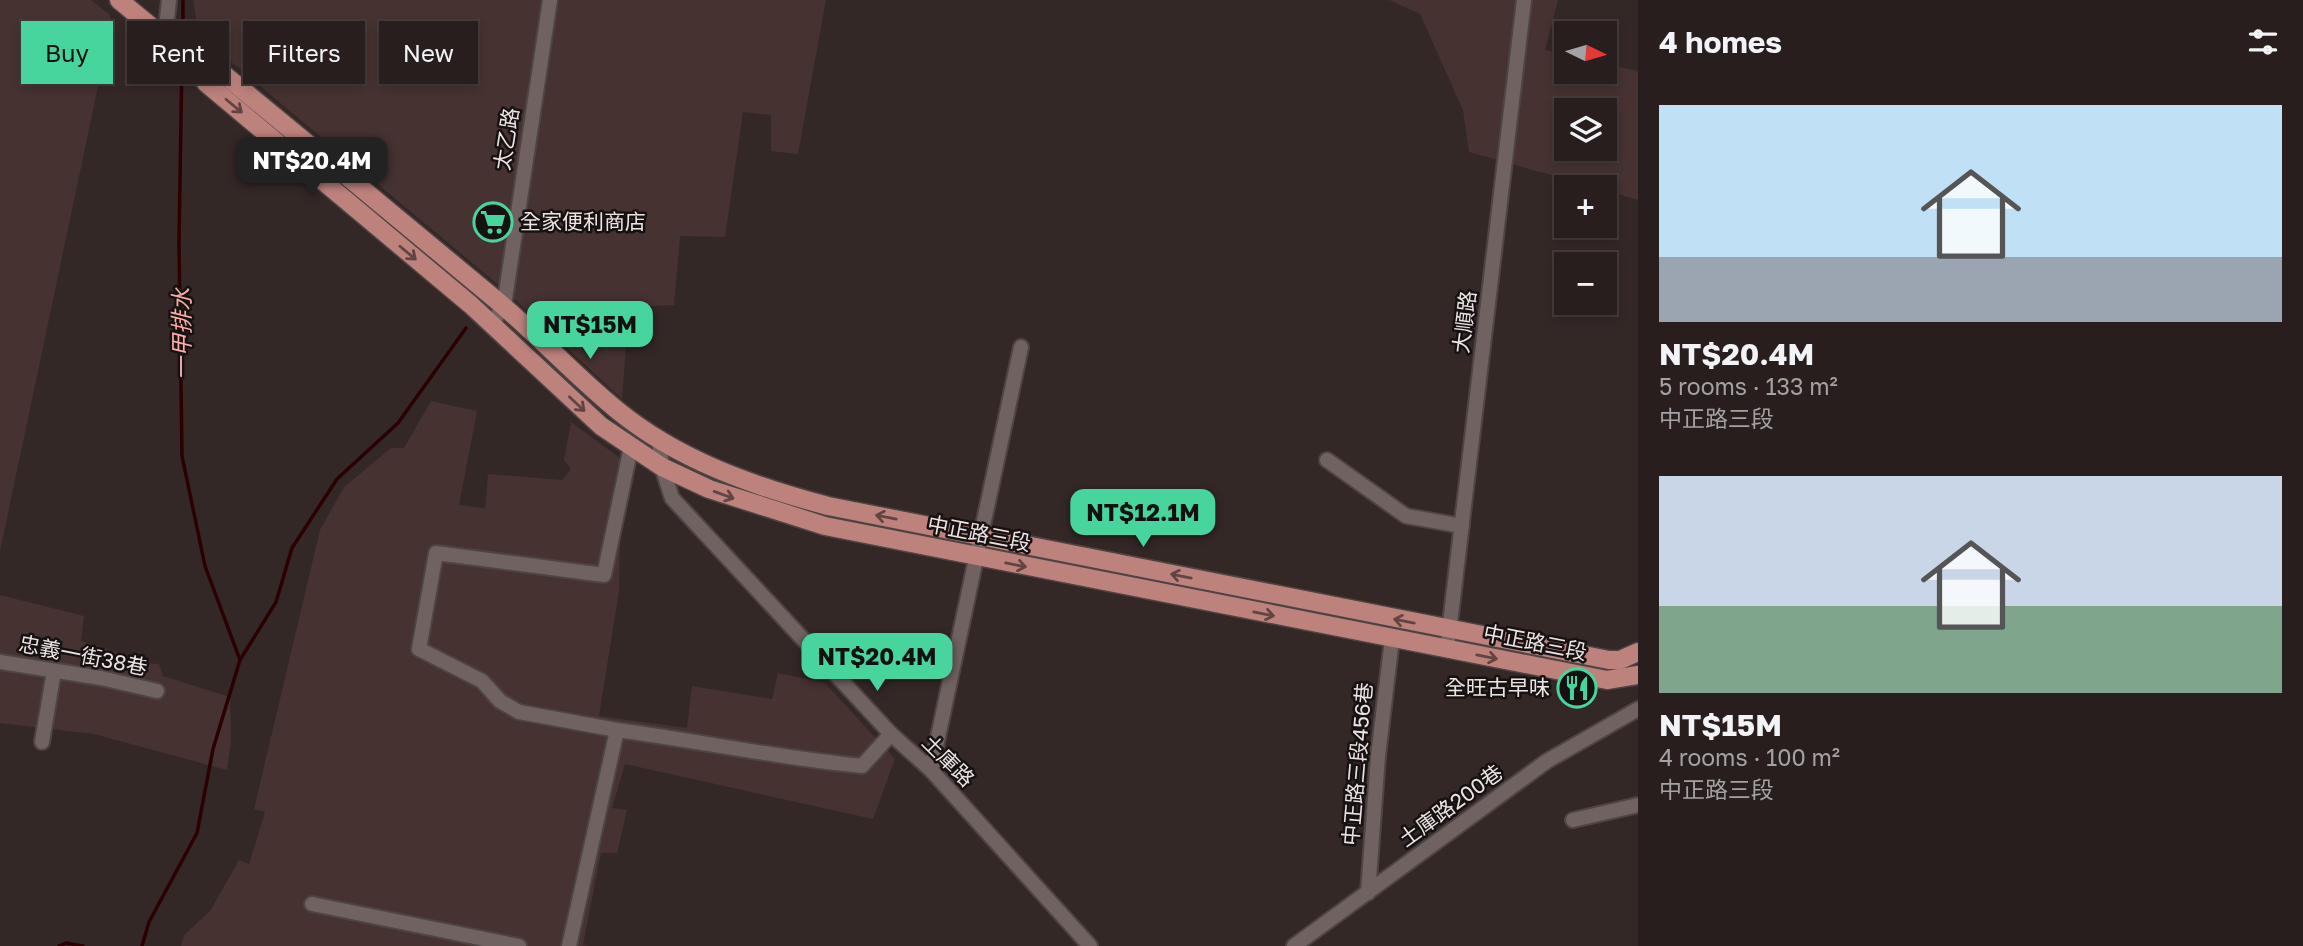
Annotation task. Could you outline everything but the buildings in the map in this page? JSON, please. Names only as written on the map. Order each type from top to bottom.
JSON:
[{"type":"main road","points":[[119,0],[144,21]]},
{"type":"main road","name":"中正路三段","points":[[229,79],[484,289],[619,412],[659,439],[719,471],[765,489],[828,506],[1450,630],[1609,660],[1620,660],[1638,652]]},
{"type":"main road","name":"中正路三段","points":[[207,84],[492,323],[601,426],[662,467],[709,489],[813,523],[975,557],[1607,680],[1638,675]]},
{"type":"street","points":[[167,21],[169,0]]},
{"type":"street","name":"太乙路","points":[[492,323],[503,306],[550,0]]},
{"type":"street","name":"大順路","points":[[1447,649],[1524,0]]},
{"type":"street","points":[[931,770],[1021,347]]},
{"type":"street","name":"土庫路","points":[[659,439],[662,467],[672,498],[891,734],[931,770],[1090,946]]},
{"type":"street","points":[[631,447],[604,575],[436,553],[419,649],[482,681],[500,701],[519,712],[617,730],[750,749],[780,758],[862,766],[891,734]]},
{"type":"street","points":[[1328,460],[1406,516],[1462,526]]},
{"type":"street","name":"中正路三段456巷","points":[[1368,893],[1378,756],[1392,639]]},
{"type":"street","name":"忠義一街38巷","points":[[0,662],[157,691]]},
{"type":"street","points":[[42,742],[54,671]]},
{"type":"street","name":"土庫路200巷","points":[[1294,946],[1547,761],[1638,709]]},
{"type":"street","points":[[569,946],[617,730]]},
{"type":"street","points":[[1573,820],[1638,805]]},
{"type":"street","points":[[312,904],[519,946]]},
{"type":"shaded area","points":[[0,0],[91,0],[110,15],[111,21],[21,21],[21,84],[99,84],[0,551]]},
{"type":"shaded area","points":[[193,0],[826,0],[798,154],[771,151],[771,115],[743,112],[725,237],[680,236],[674,305],[629,307],[622,399],[507,292],[258,84],[365,84],[365,21],[243,21],[243,72],[229,60],[229,21],[197,21]]},
{"type":"shaded area","points":[[1389,0],[1558,0],[1545,50],[1554,52],[1554,84],[1617,84],[1617,67],[1638,71],[1638,200],[1617,194],[1617,175],[1554,176],[1469,152],[1463,110],[1420,14]]},
{"type":"shaded area","points":[[431,401],[477,411],[459,505],[485,508],[488,474],[562,480],[571,469],[564,460],[571,422],[628,464],[609,542],[620,541],[619,591],[599,716],[687,728],[692,686],[772,699],[778,673],[825,683],[895,759],[873,819],[625,764],[612,808],[627,810],[617,853],[601,853],[583,945],[590,946],[181,946],[184,935],[210,911],[239,860],[249,864],[265,812],[254,809],[320,530],[344,487],[391,448],[404,448]]},
{"type":"shaded area","points":[[0,595],[84,616],[81,641],[117,652],[116,661],[159,664],[163,676],[230,697],[231,740],[227,770],[94,734],[0,723]]},
{"type":"waterway","name":"一甲排水","points":[[183,0],[183,21]]},
{"type":"waterway","name":"一甲排水","points":[[182,84],[179,242],[182,456],[205,566],[240,660]]},
{"type":"waterway","name":"一甲排水","points":[[142,946],[149,922],[197,833],[213,749],[240,660],[276,602],[292,548],[337,479],[398,423],[466,328]]},
{"type":"waterway","points":[[59,946],[66,943],[83,946]]},
{"type":"place","name":"全家便利商店","points":[[493,222]]},
{"type":"place","name":"全旺古早味","points":[[1577,688]]}]
